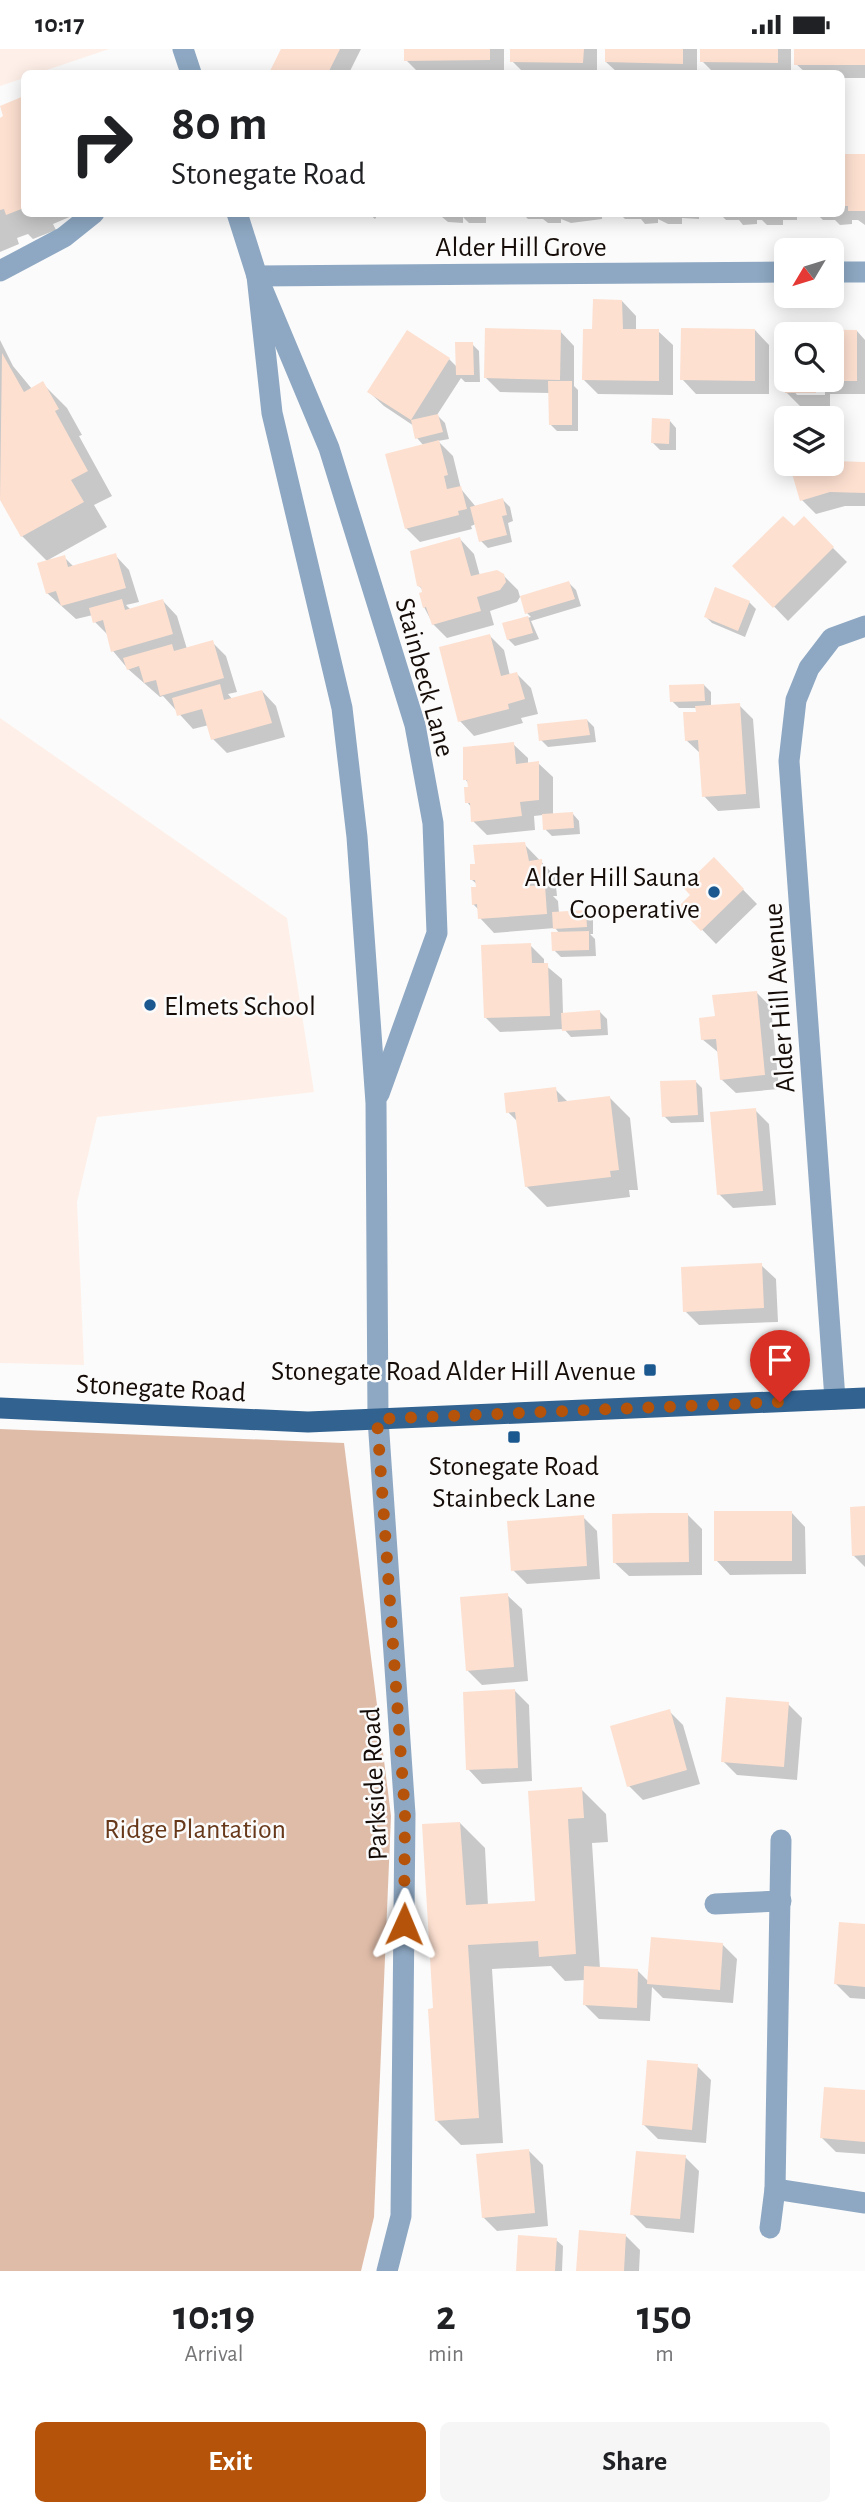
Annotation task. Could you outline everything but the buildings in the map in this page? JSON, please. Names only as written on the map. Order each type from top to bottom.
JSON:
[{"type":"main road","name":"Stonegate Road","points":[[0,1408],[308,1422],[865,1398]]},
{"type":"street","points":[[183,49],[190,70]]},
{"type":"street","points":[[0,271],[64,237],[89,217]]},
{"type":"street","name":"Stainbeck Lane","points":[[238,217],[257,276],[329,448],[415,725],[433,823],[437,933],[376,1103]]},
{"type":"street","name":"Alder Hill Grove","points":[[257,276],[774,272]]},
{"type":"street","points":[[844,272],[865,272]]},
{"type":"street","name":"Stainbeck Lane","points":[[257,276],[272,413],[342,708],[357,837],[376,1103],[377,1419]]},
{"type":"street","name":"Alder Hill Avenue","points":[[835,1399],[789,761],[796,700],[809,668],[832,638],[865,626]]},
{"type":"street","name":"Parkside Road","points":[[377,1419],[405,1814],[401,2216],[387,2271]]},
{"type":"street","points":[[770,2228],[775,2189],[781,1840]]},
{"type":"street","points":[[715,1905],[781,1901]]},
{"type":"street","points":[[775,2189],[865,2203]]},
{"type":"shaded area","points":[[0,49],[109,49],[47,70],[21,70],[21,79],[0,86]]},
{"type":"shaded area","name":"Elmets School","points":[[0,718],[287,918],[314,1092],[97,1117],[77,1202],[84,1365],[0,1363]]},
{"type":"green space","name":"Ridge Plantation","points":[[0,1429],[344,1443],[391,1816],[374,2217],[361,2271],[0,2271]]},
{"type":"place","name":"Alder Hill Sauna Cooperative","points":[[714,892]]},
{"type":"place","name":"Elmets School","points":[[150,1005]]},
{"type":"place","name":"Stonegate Road Alder Hill Avenue","points":[[650,1370]]},
{"type":"place","name":"Stonegate Road Stainbeck Lane","points":[[514,1437]]},
{"type":"route","points":[[404,1924],[405,1814],[377,1419],[780,1402]]}]
